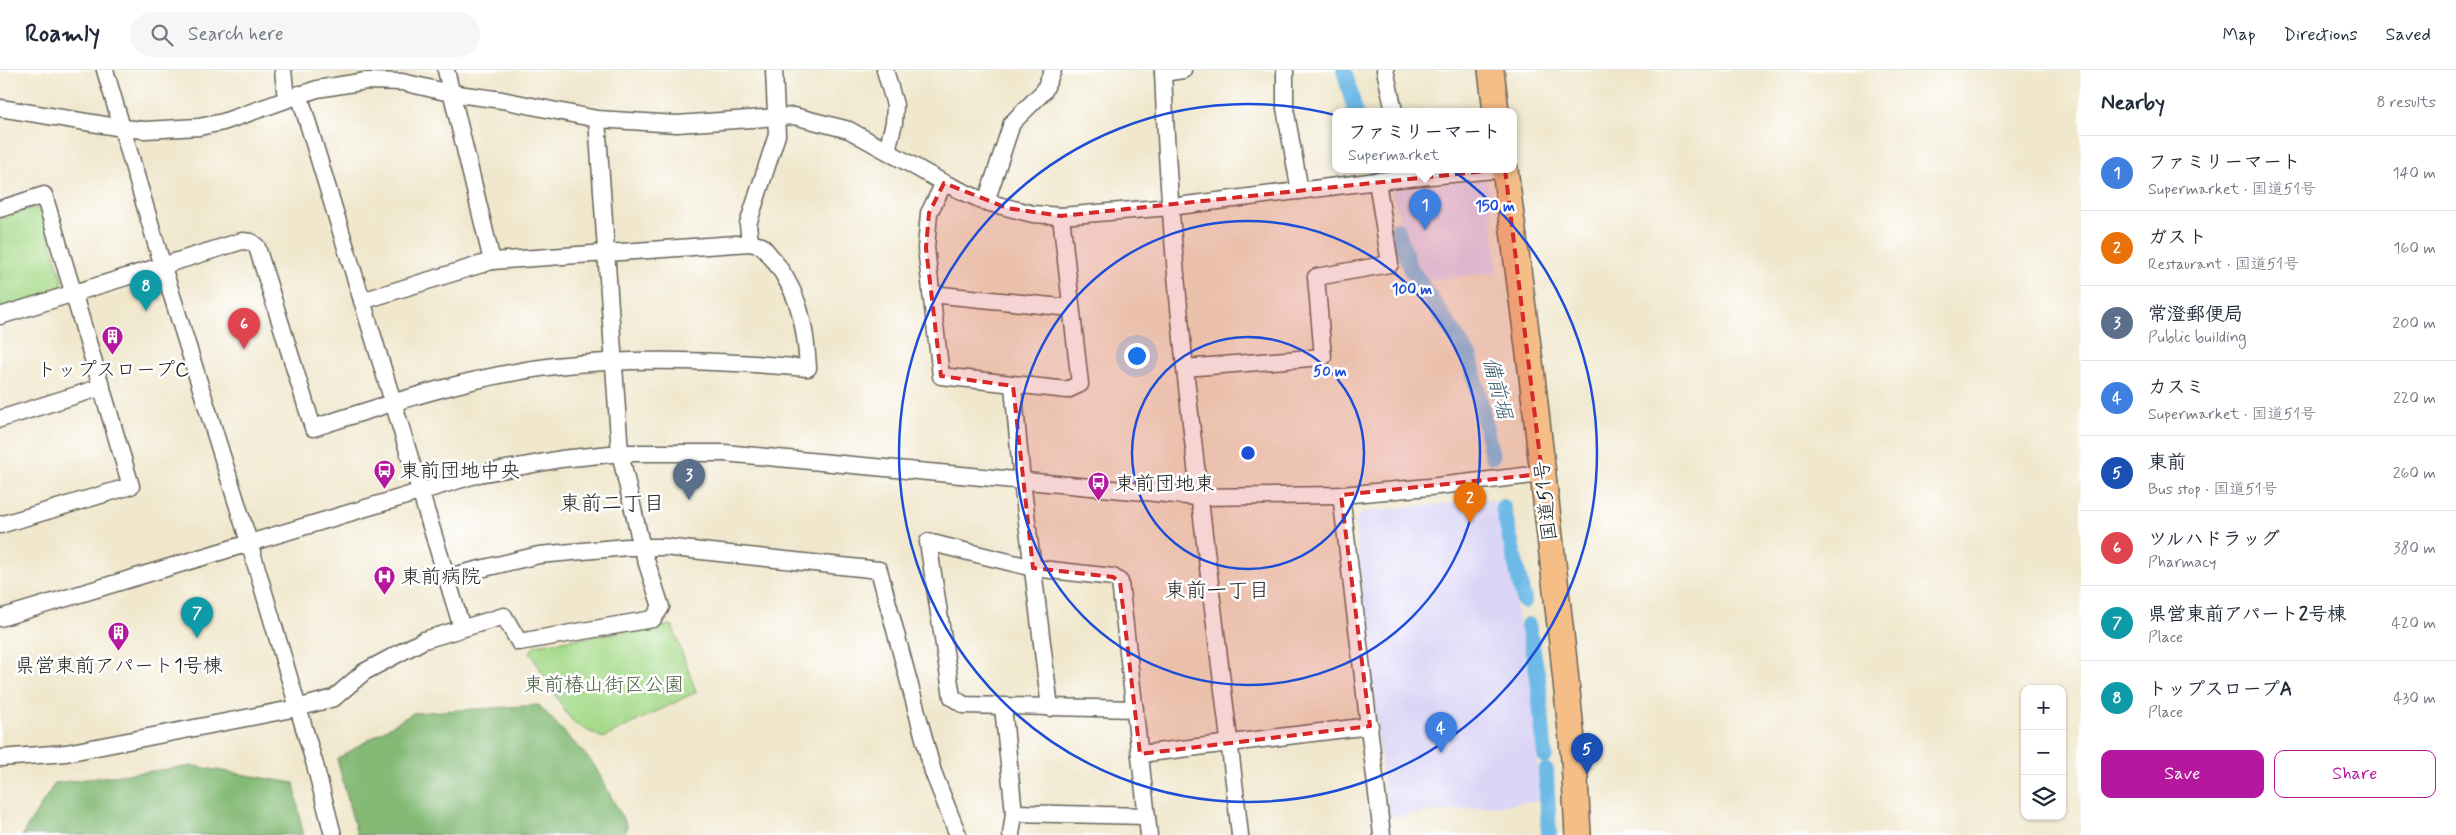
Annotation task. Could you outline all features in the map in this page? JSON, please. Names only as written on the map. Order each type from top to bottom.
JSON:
[{"type":"highway","points":[[1491,70],[1496,108]]},
{"type":"highway","name":"国道51号","points":[[1506,173],[1532,377],[1574,760],[1578,835]]},
{"type":"street","points":[[105,70],[163,267],[249,542],[315,765],[333,835]]},
{"type":"street","points":[[283,70],[362,300],[462,628]]},
{"type":"street","points":[[446,70],[492,261]]},
{"type":"street","points":[[750,243],[748,224],[777,135],[774,70]]},
{"type":"street","points":[[885,70],[895,105],[894,123],[887,150]]},
{"type":"street","points":[[986,202],[1012,123],[1044,91],[1053,70]]},
{"type":"street","points":[[1184,70],[1163,72],[1170,207],[1198,497],[1240,835]]},
{"type":"street","points":[[1285,70],[1285,108],[1300,191]]},
{"type":"street","points":[[1385,70],[1393,108]]},
{"type":"street","points":[[0,108],[122,128],[145,130],[200,127],[223,122],[293,97],[343,83],[366,81],[402,82],[450,93],[502,100],[597,119],[677,124],[794,116],[849,130],[944,183],[986,202],[1033,214],[1061,216],[1170,207],[1431,173]]},
{"type":"street","points":[[0,758],[66,753],[297,708],[334,698],[364,672],[424,640],[504,616],[519,642],[653,619],[661,607],[642,548],[620,453],[597,119]]},
{"type":"street","points":[[1185,368],[1323,357],[1316,278],[1390,264],[1377,181]]},
{"type":"street","points":[[944,183],[928,213],[926,248],[941,376],[1013,386],[1067,390],[1080,384],[1061,216]]},
{"type":"street","points":[[0,209],[44,195],[75,293],[131,486],[0,525]]},
{"type":"street","points":[[0,316],[242,241],[251,242],[257,247],[312,428],[394,402],[493,377],[554,366],[677,360],[808,368],[806,331],[801,310],[792,287],[762,246],[750,243],[492,261],[362,300]]},
{"type":"street","points":[[931,294],[1071,308]]},
{"type":"street","points":[[1013,386],[1022,481],[1050,708]]},
{"type":"street","points":[[0,418],[102,387]]},
{"type":"street","points":[[0,618],[421,491],[514,466],[561,458],[620,453],[724,453],[1198,497],[1341,495],[1542,474]]},
{"type":"street","points":[[1341,495],[1382,835]]},
{"type":"street","points":[[1135,709],[964,705],[952,697],[928,542],[1034,568],[1113,577],[1120,582],[1135,709],[1149,835]]},
{"type":"street","points":[[448,577],[539,555],[627,547],[664,547],[879,570],[930,763],[958,835]]},
{"type":"street","points":[[1003,707],[1014,813],[1011,835]]},
{"type":"street","points":[[1140,754],[1370,726]]},
{"type":"street","points":[[1014,813],[1147,816]]},
{"type":"highlighted area","points":[[1505,169],[1542,474],[1341,495],[1370,726],[1140,754],[1120,582],[1113,577],[1033,568],[1013,386],[941,376],[926,248],[929,213],[944,183],[1007,208],[1061,216]]},
{"type":"shaded area","points":[[1482,179],[1489,187],[1498,272],[1424,281],[1409,250],[1391,189]]},
{"type":"shaded area","points":[[1493,499],[1502,530],[1532,692],[1540,801],[1387,817],[1355,522],[1362,512]]},
{"type":"green space","points":[[35,207],[42,213],[63,283],[57,291],[0,308],[0,218]]},
{"type":"green space","name":"東前椿山街区公園","points":[[672,625],[696,692],[603,738],[575,724],[565,711],[530,652],[535,645]]},
{"type":"green space","points":[[539,705],[593,763],[627,826],[625,835],[357,835],[337,759],[413,713]]},
{"type":"green space","points":[[193,766],[294,783],[303,835],[22,835],[55,783]]},
{"type":"waterway","name":"備前堀","points":[[1344,70],[1354,108]]},
{"type":"waterway","name":"備前堀","points":[[1397,229],[1410,268],[1470,357],[1492,456]]},
{"type":"waterway","name":"備前堀","points":[[1503,507],[1524,601]]},
{"type":"waterway","name":"備前堀","points":[[1528,625],[1538,678],[1545,756]]},
{"type":"waterway","name":"備前堀","points":[[1546,771],[1549,835]]},
{"type":"place","name":"ファミリーマート","points":[[1425,230]]},
{"type":"place","name":"トップスロープA","points":[[146,311]]},
{"type":"place","name":"ツルハドラッグ","points":[[244,349]]},
{"type":"place","name":"トップスロープC","points":[[113,356]]},
{"type":"place","name":"東前団地中央","points":[[384,489]]},
{"type":"place","name":"常澄郵便局","points":[[689,500]]},
{"type":"place","name":"東前団地東","points":[[1099,502]]},
{"type":"place","name":"ガスト","points":[[1470,523]]},
{"type":"place","name":"東前病院","points":[[385,595]]},
{"type":"place","name":"県営東前アパート2号棟","points":[[197,638]]},
{"type":"place","name":"県営東前アパート1号棟","points":[[119,652]]},
{"type":"place","name":"カスミ","points":[[1441,753]]},
{"type":"place","name":"東前","points":[[1587,774]]},
{"type":"district","name":"東前二丁目","points":[[612,503]]},
{"type":"district","name":"東前一丁目","points":[[1217,590]]}]
